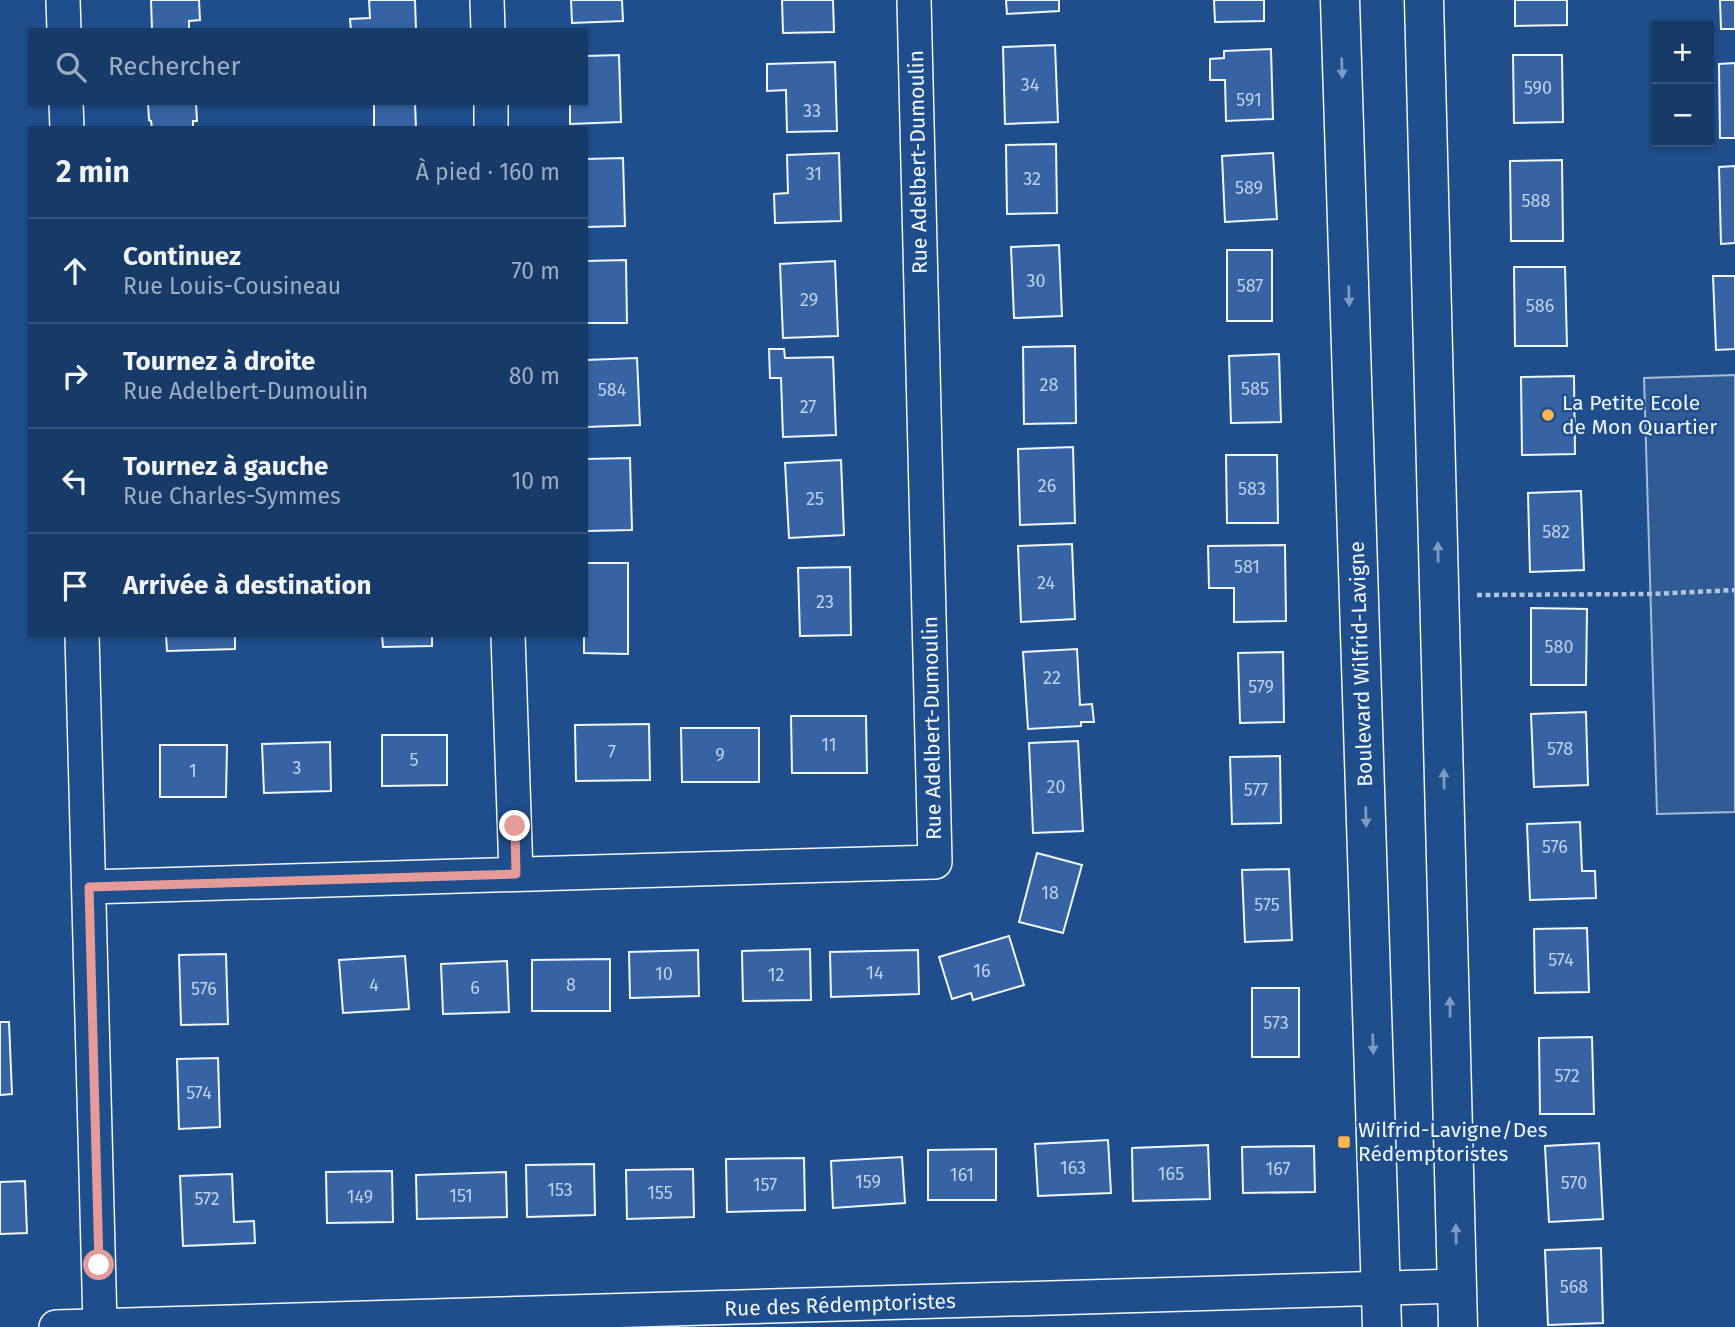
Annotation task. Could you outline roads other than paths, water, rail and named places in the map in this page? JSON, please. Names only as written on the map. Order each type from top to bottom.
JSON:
[{"type":"main road","name":"Boulevard Wilfrid-Lavigne","points":[[1340,0],[1382,1327]]},
{"type":"main road","points":[[1424,0],[1458,1327]]},
{"type":"street","points":[[63,0],[64,28]]},
{"type":"street","points":[[487,0],[488,28]]},
{"type":"street","name":"Rue Adelbert-Dumoulin","points":[[89,887],[935,862],[914,0]]},
{"type":"street","points":[[66,105],[67,126]]},
{"type":"street","points":[[491,105],[491,126]]},
{"type":"street","points":[[82,637],[100,1325]]},
{"type":"street","points":[[508,637],[516,874]]},
{"type":"street","name":"Rue des Rédemptoristes","points":[[56,1327],[951,1315],[1457,1286]]},
{"type":"place","name":"La Petite Ecole de Mon Quartier","points":[[1548,415]]},
{"type":"place","name":"Wilfrid-Lavigne/Des Rédemptoristes","points":[[1344,1142]]}]
